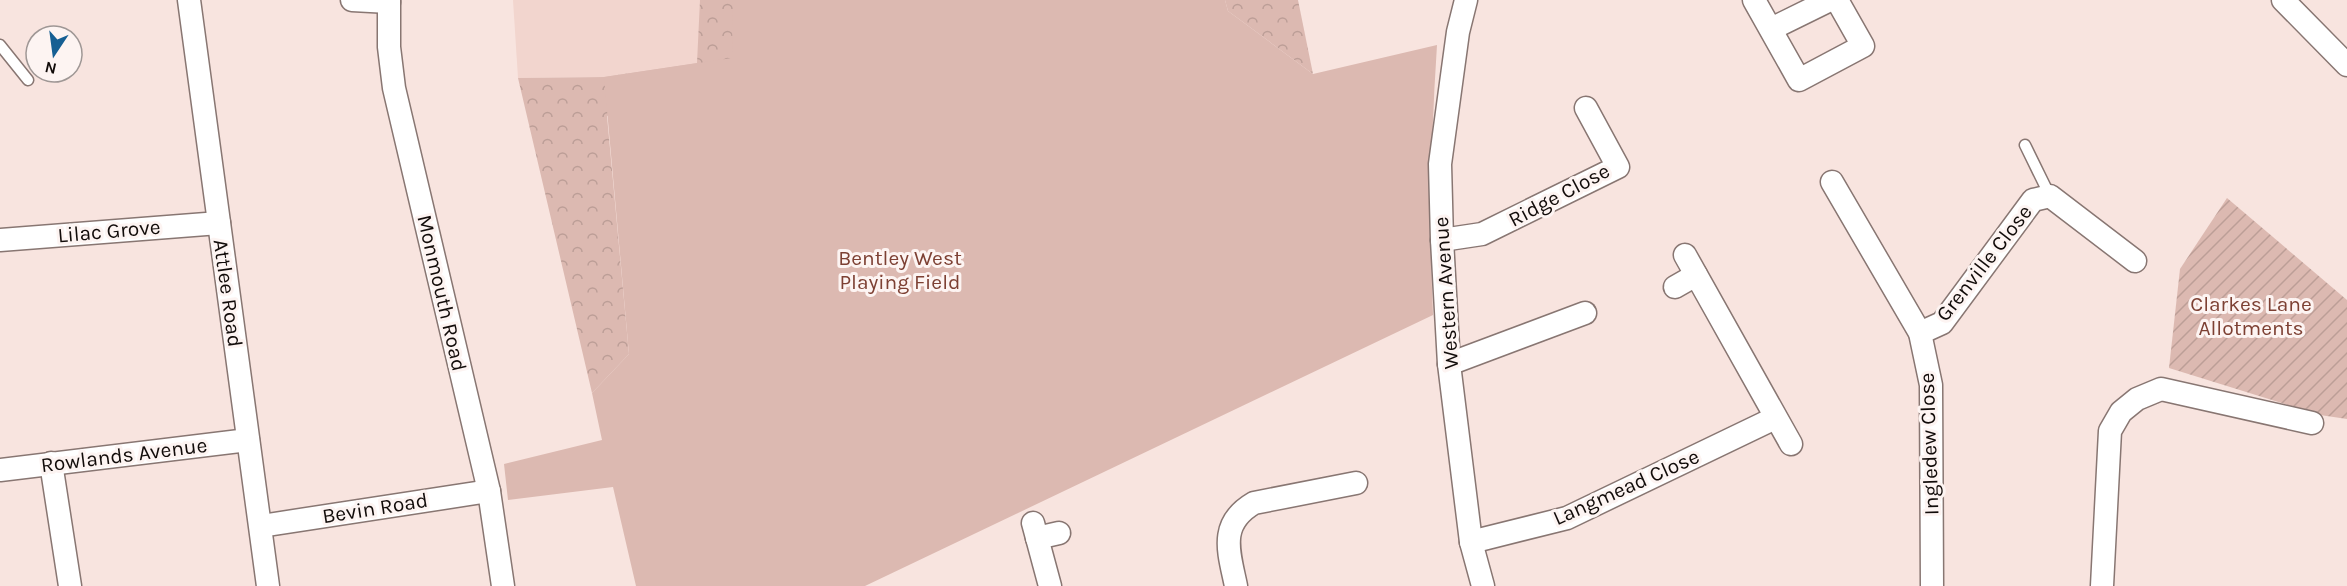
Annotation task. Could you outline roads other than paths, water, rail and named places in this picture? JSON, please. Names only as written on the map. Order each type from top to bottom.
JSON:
[{"type":"street","name":"Attlee Road","points":[[189,0],[268,586]]},
{"type":"street","points":[[352,0],[389,1]]},
{"type":"street","name":"Western Avenue","points":[[1466,0],[1458,32],[1440,164],[1442,240],[1449,364],[1471,542],[1483,586]]},
{"type":"street","points":[[1754,0],[1799,80],[1863,46],[1837,0]]},
{"type":"street","points":[[1771,29],[1830,0]]},
{"type":"street","points":[[2283,0],[2347,65]]},
{"type":"street","name":"Monmouth Road","points":[[389,1],[389,47],[394,88],[489,491],[503,586]]},
{"type":"street","name":"Ridge Close","points":[[1442,240],[1482,234],[1618,167],[1586,108]]},
{"type":"street","name":"Ingledew Close","points":[[1832,182],[1920,333],[1931,385],[1932,586]]},
{"type":"street","name":"Grenville Close","points":[[1920,333],[1942,323],[2033,200],[2050,196],[2135,261]]},
{"type":"street","name":"Lilac Grove","points":[[0,240],[219,223]]},
{"type":"street","points":[[1685,255],[1791,444]]},
{"type":"street","points":[[1675,287],[1696,275]]},
{"type":"street","points":[[1449,364],[1585,313]]},
{"type":"street","points":[[2102,586],[2110,431],[2121,412],[2137,399],[2161,389],[2312,423]]},
{"type":"street","name":"Langmead Close","points":[[1471,542],[1567,518],[1775,418]]},
{"type":"street","name":"Rowlands Avenue","points":[[0,470],[248,440]]},
{"type":"street","points":[[51,463],[70,586]]},
{"type":"street","points":[[1236,586],[1228,548],[1228,535],[1243,509],[1254,503],[1356,483]]},
{"type":"street","name":"Bevin Road","points":[[261,526],[489,491]]},
{"type":"street","points":[[1050,586],[1035,530],[1059,533]]},
{"type":"lane","points":[[0,45],[24,75]]},
{"type":"lane","points":[[2025,145],[2050,196]]},
{"type":"park label","name":"Bentley West Playing Field","points":[[900,270]]},
{"type":"park label","name":"Clarkes Lane Allotments","points":[[2251,316]]}]
